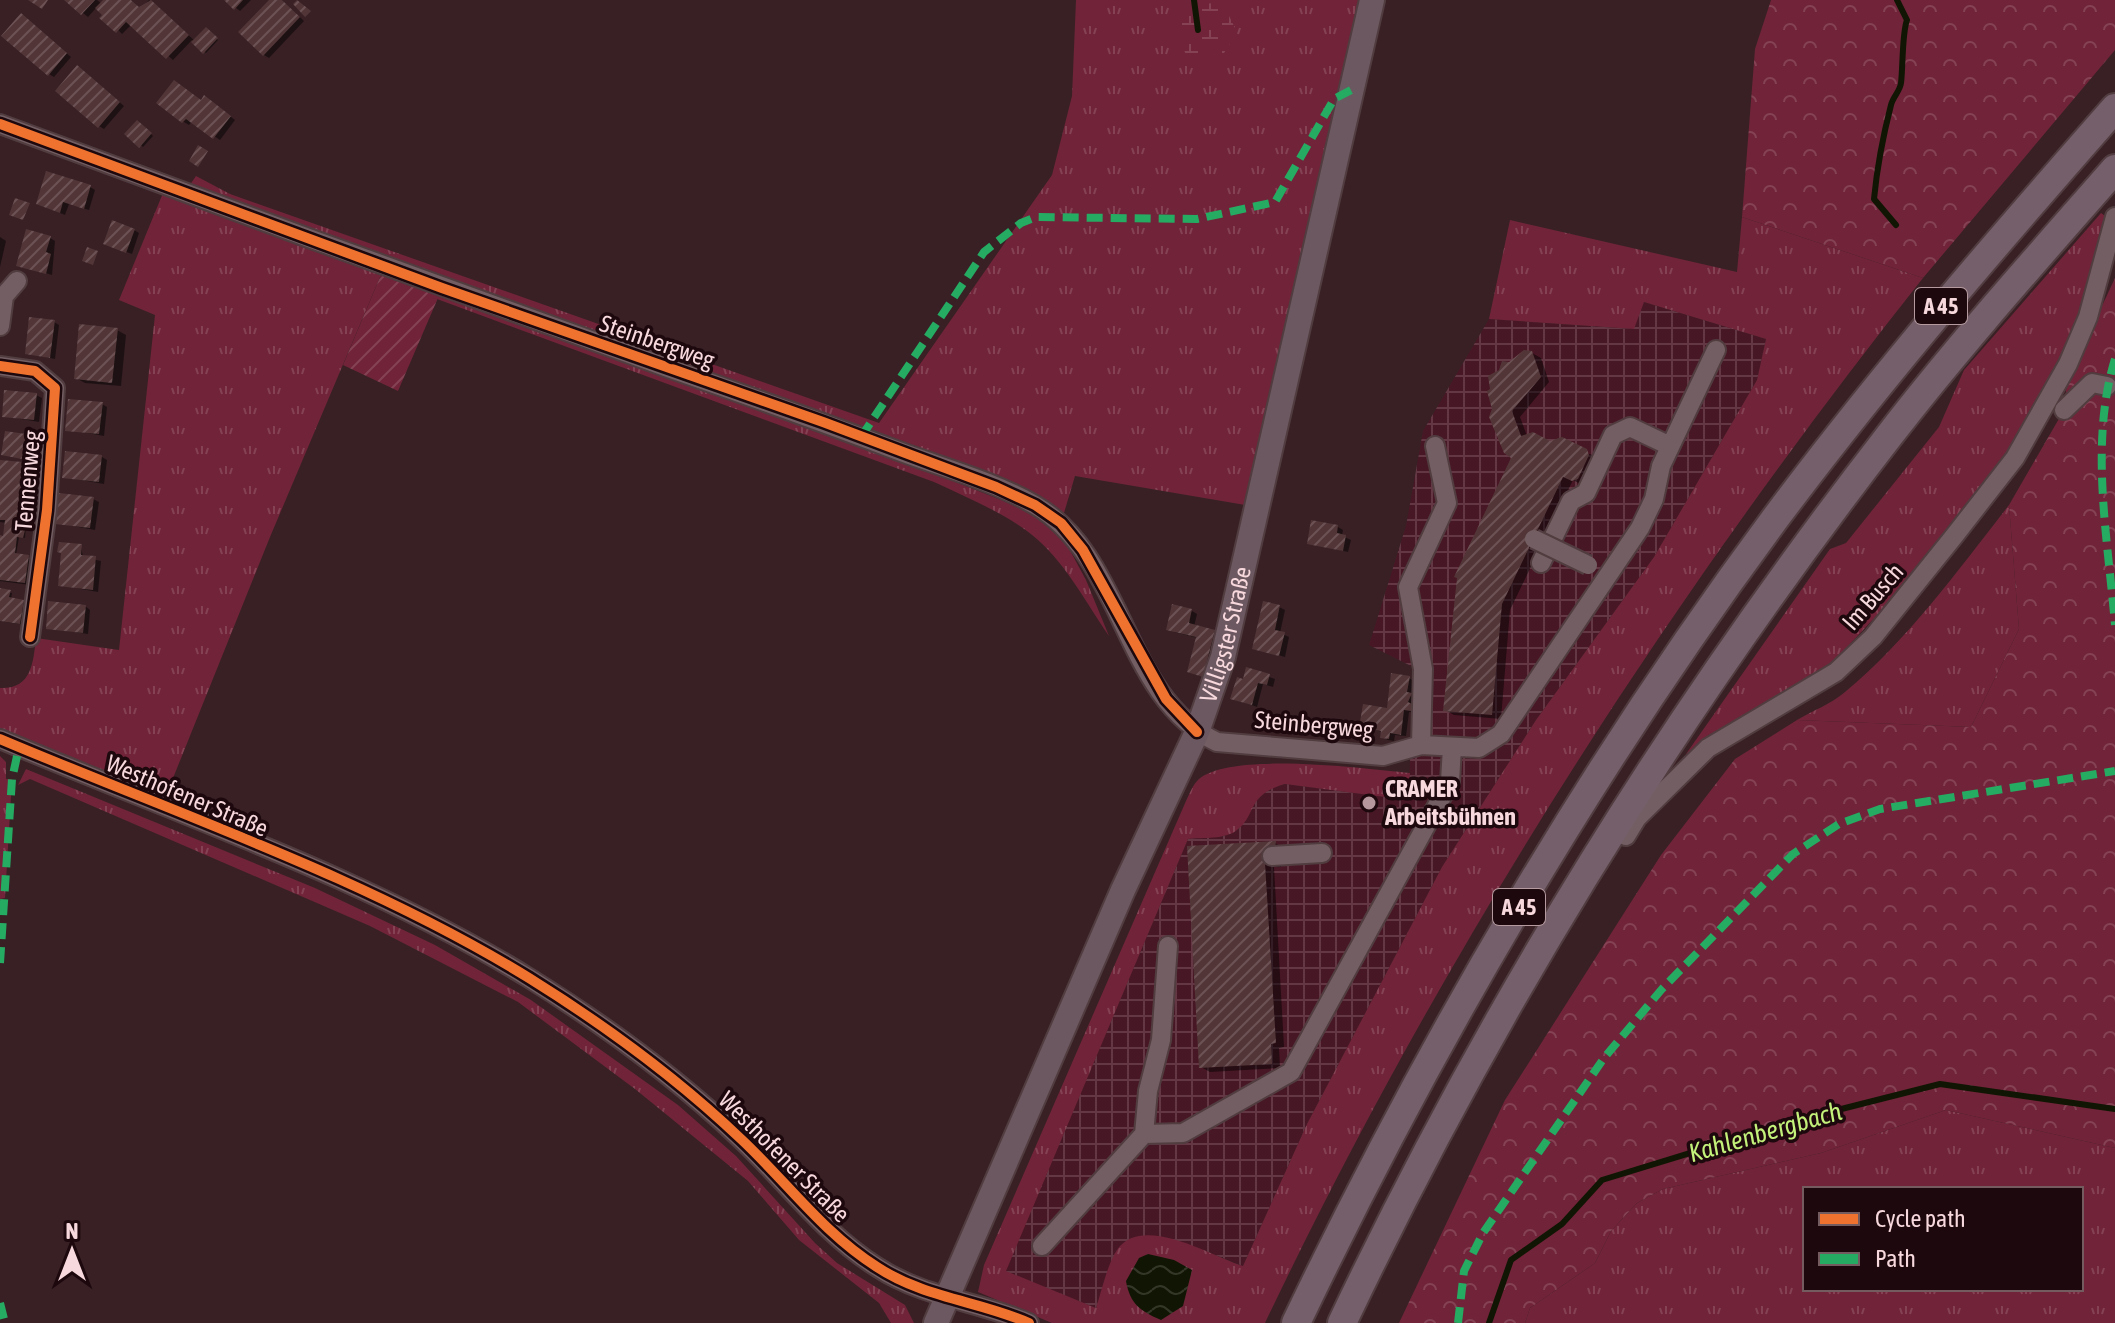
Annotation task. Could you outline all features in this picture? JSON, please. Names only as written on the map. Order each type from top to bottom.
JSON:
[{"type":"highway","name":"A 45","points":[[1296,1323],[1395,1124],[1490,954],[1630,730],[1788,501],[1941,306],[2115,108]]},
{"type":"highway","name":"A 45","points":[[1342,1323],[1411,1179],[1480,1049],[1656,764],[1819,528],[1987,314],[2115,169]]},
{"type":"main road","name":"Villigster Straße","points":[[936,1323],[1123,890],[1197,732],[1223,657],[1372,0]]},
{"type":"street","name":"Steinbergweg","points":[[0,124],[428,282],[823,422],[996,487],[1035,505],[1061,523],[1083,550],[1166,699],[1197,732],[1217,742],[1383,756],[1421,745],[1479,748],[1501,734],[1640,528],[1670,446],[1716,350]]},
{"type":"street","name":"Im Busch","points":[[1557,922],[1592,889],[1637,818],[1708,748],[1836,672],[1873,637],[1937,559],[2015,458],[2068,364],[2088,317],[2115,217]]},
{"type":"street","points":[[0,326],[4,296],[17,281]]},
{"type":"street","name":"Tennenweg","points":[[0,366],[35,371],[55,388],[47,510],[30,637]]},
{"type":"street","points":[[2064,410],[2092,383],[2107,386]]},
{"type":"street","points":[[1541,563],[1571,501],[1586,493],[1613,435],[1630,427],[1670,446]]},
{"type":"street","points":[[1421,745],[1423,669],[1408,587],[1447,503],[1435,446]]},
{"type":"street","points":[[1534,539],[1608,575]]},
{"type":"street","name":"Westhofener Straße","points":[[0,739],[364,892],[428,923],[529,979],[699,1101],[741,1139],[843,1243],[910,1286],[944,1299],[1001,1311],[1029,1323]]},
{"type":"street","points":[[1144,1134],[1183,1133],[1291,1072],[1450,782],[1452,747]]},
{"type":"street","points":[[1272,856],[1322,853]]},
{"type":"street","points":[[1042,1246],[1144,1134],[1148,1091],[1161,1040],[1168,946]]},
{"type":"shaded area","name":"CRAMER Arbeitsbühnen","points":[[1644,302],[1766,339],[1757,380],[1654,557],[1536,720],[1442,867],[1307,1124],[1243,1266],[1195,1247],[1118,1249],[1096,1308],[1005,1272],[1188,839],[1224,836],[1239,829],[1251,806],[1270,788],[1286,784],[1408,800],[1415,668],[1369,645],[1406,526],[1423,431],[1489,319],[1633,329]]},
{"type":"green space","points":[[1076,0],[1360,0],[1257,507],[1075,476],[1061,523],[1037,500],[187,189],[196,176],[230,194],[879,423],[1052,175],[1072,96]]},
{"type":"green space","points":[[1771,0],[2115,0],[2115,50],[1923,278],[1742,217],[1755,49]]},
{"type":"green space","points":[[1222,2],[1237,32],[1224,53],[1187,58],[1176,28],[1179,7]]},
{"type":"green space","points":[[163,193],[383,270],[270,537],[165,798],[0,728],[0,688],[11,687],[25,679],[32,665],[36,638],[119,650],[155,315],[119,300]]},
{"type":"green space","points":[[2101,213],[2108,218],[2074,341],[2020,436],[1978,495],[1911,579],[1834,661],[1686,754],[1830,549],[1846,543],[1939,427],[1964,370]]},
{"type":"green space","points":[[1742,217],[1923,278],[1828,400],[1737,525],[1564,782],[1406,1048],[1265,1323],[1052,1323],[978,1292],[984,1265],[1197,781],[1216,771],[1268,764],[1410,773],[1408,800],[1285,784],[1258,799],[1243,824],[1232,833],[1188,839],[1006,1271],[1096,1308],[1113,1256],[1128,1240],[1143,1235],[1177,1240],[1243,1266],[1307,1124],[1442,867],[1536,720],[1654,557],[1757,380],[1766,339],[1644,302],[1634,329],[1489,319],[1510,220],[1737,272]]},
{"type":"green space","points":[[383,270],[441,291],[398,391],[343,365]]},
{"type":"green space","points":[[2115,278],[2115,1148],[1946,1110],[1821,1153],[1663,1189],[1637,1203],[1611,1231],[1595,1263],[1530,1308],[1525,1323],[1399,1323],[1505,1100],[1661,855],[1735,759],[1797,720],[1971,727],[2019,629],[2009,505],[2064,410],[2067,381]]},
{"type":"green space","points":[[441,291],[795,418],[1029,511],[1066,543],[1086,580],[1109,636],[1048,550],[1014,522],[988,508],[934,482],[437,299]]},
{"type":"green space","points":[[2009,505],[2019,629],[1971,727],[1797,720],[1840,696],[1890,650],[1932,603]]},
{"type":"green space","points":[[0,756],[6,762],[6,779],[12,779],[5,898],[0,899]]},
{"type":"green space","points":[[26,769],[315,888],[435,945],[531,1000],[678,1105],[736,1156],[815,1243],[837,1263],[905,1305],[914,1323],[891,1323],[879,1303],[799,1240],[748,1181],[635,1089],[518,1002],[370,926],[30,779],[18,785]]},
{"type":"green space","points":[[1946,1110],[2115,1148],[2115,1323],[1525,1323],[1530,1308],[1595,1263],[1611,1231],[1637,1203],[1663,1189],[1821,1153]]},
{"type":"water","points":[[1148,1254],[1174,1260],[1192,1270],[1183,1306],[1161,1320],[1137,1306],[1126,1281],[1139,1258]]},
{"type":"building","points":[[28,0],[48,0],[42,9]]},
{"type":"building","points":[[64,0],[95,0],[81,15]]},
{"type":"building","points":[[103,0],[131,0],[139,7],[151,0],[189,35],[166,59],[126,22],[116,33],[99,18],[102,15],[95,8]]},
{"type":"building","points":[[224,0],[243,0],[234,10]]},
{"type":"building","points":[[269,0],[282,0],[300,17],[263,56],[238,32]]},
{"type":"building","points":[[297,0],[311,11],[305,17],[293,4]]},
{"type":"building","points":[[21,13],[67,53],[48,76],[1,36]]},
{"type":"building","points":[[206,27],[218,38],[203,54],[191,42]]},
{"type":"building","points":[[77,65],[120,102],[98,128],[55,91]]},
{"type":"building","points":[[174,80],[201,100],[204,95],[231,116],[213,139],[186,119],[182,123],[156,103]]},
{"type":"building","points":[[137,120],[152,133],[139,148],[124,134]]},
{"type":"building","points":[[198,145],[208,151],[198,167],[189,161]]},
{"type":"building","points":[[46,171],[91,185],[84,209],[63,202],[60,213],[36,204]]},
{"type":"building","points":[[15,198],[30,203],[23,220],[9,215]]},
{"type":"building","points":[[112,220],[135,229],[126,253],[103,244]]},
{"type":"building","points":[[26,229],[51,236],[46,252],[51,254],[46,274],[16,266]]},
{"type":"building","points":[[87,247],[98,251],[93,265],[82,261]]},
{"type":"building","points":[[29,317],[55,320],[50,358],[25,354]]},
{"type":"building","points":[[79,324],[118,328],[112,383],[74,379]]},
{"type":"building","points":[[1524,350],[1532,351],[1541,377],[1512,411],[1521,436],[1533,432],[1550,441],[1562,437],[1587,449],[1589,455],[1578,479],[1572,481],[1563,477],[1502,604],[1492,715],[1443,711],[1457,578],[1454,577],[1511,458],[1504,453],[1489,417],[1492,409],[1487,391],[1490,389],[1488,376],[1499,370],[1502,361],[1509,362]]},
{"type":"building","points":[[4,390],[37,393],[34,420],[2,417]]},
{"type":"building","points":[[68,399],[103,402],[99,434],[65,431]]},
{"type":"building","points":[[5,431],[26,434],[22,459],[1,455]]},
{"type":"building","points":[[65,451],[102,455],[99,482],[62,478]]},
{"type":"building","points":[[0,460],[34,463],[27,522],[23,538],[17,537],[15,553],[29,555],[25,583],[0,580],[0,535],[3,536],[5,520],[0,520]]},
{"type":"building","points":[[59,493],[94,497],[90,528],[55,524]]},
{"type":"building","points":[[1311,520],[1338,525],[1337,533],[1346,535],[1343,551],[1307,544]]},
{"type":"building","points":[[59,542],[82,544],[81,555],[96,556],[93,590],[58,586]]},
{"type":"building","points":[[0,588],[11,590],[9,597],[24,600],[20,624],[0,621]]},
{"type":"building","points":[[48,601],[86,605],[83,633],[46,629]]},
{"type":"building","points":[[1263,601],[1280,605],[1275,630],[1285,632],[1279,656],[1252,649]]},
{"type":"building","points":[[1172,604],[1192,609],[1189,623],[1215,630],[1203,677],[1187,672],[1196,637],[1166,630]]},
{"type":"building","points":[[1246,667],[1270,674],[1267,685],[1258,683],[1252,705],[1230,699],[1237,677],[1243,679]]},
{"type":"building","points":[[1391,673],[1410,676],[1407,692],[1412,693],[1408,702],[1412,704],[1411,711],[1404,710],[1401,735],[1390,733],[1389,739],[1380,738],[1381,731],[1359,728],[1363,704],[1387,708]]},
{"type":"building","points":[[1276,841],[1273,863],[1265,863],[1276,1043],[1271,1044],[1272,1064],[1199,1068],[1187,846]]},
{"type":"waterway","points":[[1194,0],[1198,30]]},
{"type":"waterway","points":[[1896,225],[1874,199],[1888,117],[1901,83],[1907,20],[1897,0]]},
{"type":"waterway","name":"Kahlenbergbach","points":[[1489,1323],[1511,1260],[1562,1224],[1602,1180],[1798,1120],[1940,1084],[2115,1109]]},
{"type":"marked path","points":[[861,437],[984,252],[1021,223],[1036,217],[1197,219],[1275,202],[1334,99],[1353,89]]},
{"type":"marked path","points":[[2115,359],[2107,391],[2102,457],[2115,625]]},
{"type":"marked path","points":[[0,963],[12,779],[19,747]]},
{"type":"marked path","points":[[1458,1323],[1464,1271],[1483,1233],[1604,1058],[1662,989],[1793,854],[1839,824],[1880,809],[2115,771]]},
{"type":"marked path","points":[[0,1303],[5,1323]]},
{"type":"cycle path","points":[[0,124],[442,288],[823,422],[996,487],[1035,505],[1061,523],[1083,550],[1166,699],[1197,732]]},
{"type":"cycle path","points":[[0,366],[35,371],[55,388],[47,510],[30,637]]},
{"type":"cycle path","points":[[0,739],[336,878],[466,942],[557,996],[666,1074],[758,1155],[839,1239],[877,1267],[914,1286],[1029,1323]]},
{"type":"place","name":"CRAMER Arbeitsbühnen","points":[[1369,803]]}]
